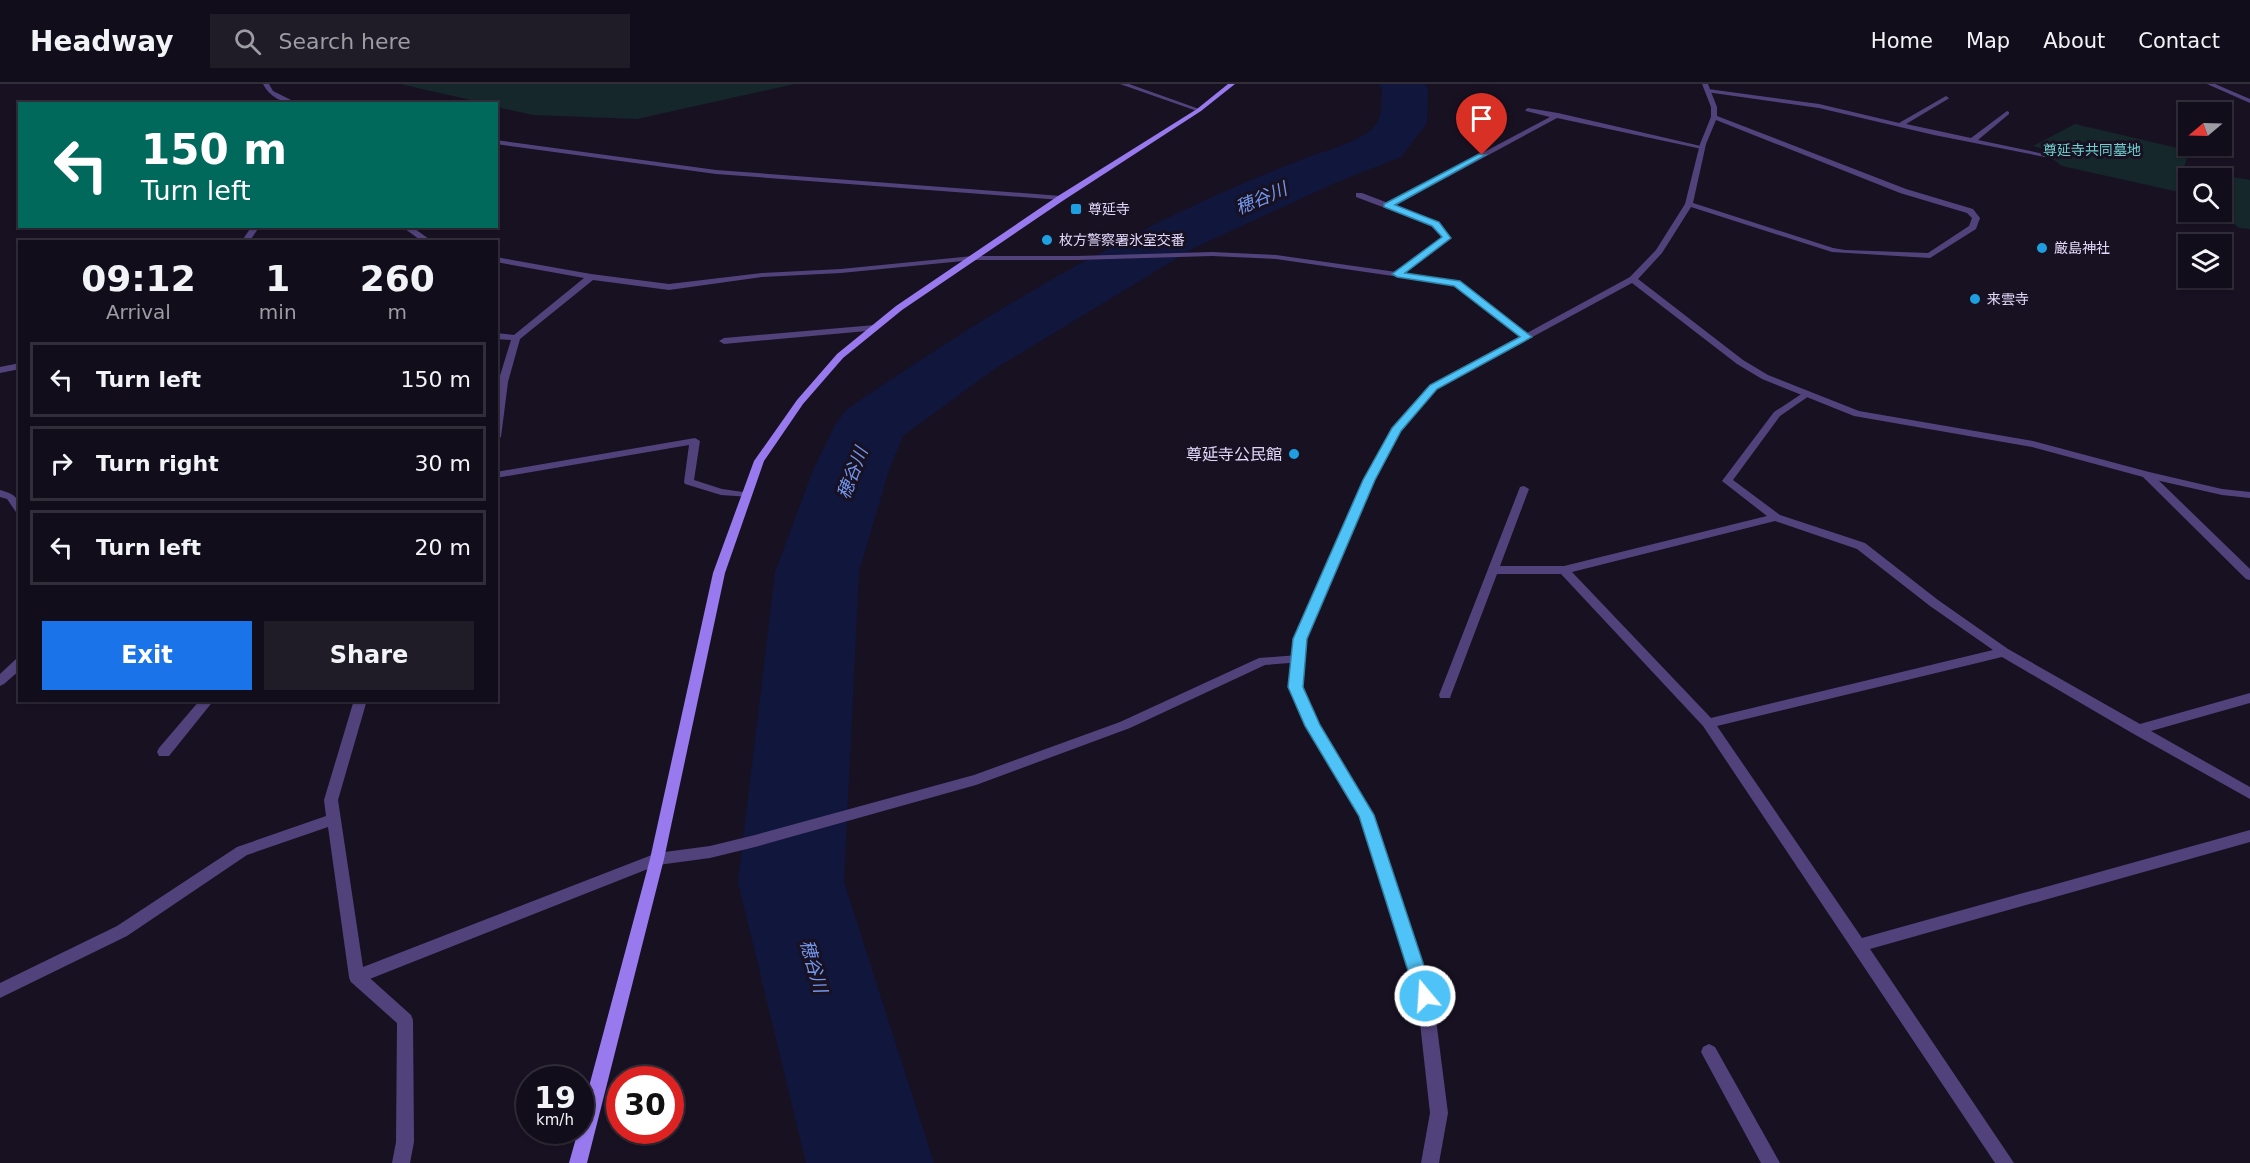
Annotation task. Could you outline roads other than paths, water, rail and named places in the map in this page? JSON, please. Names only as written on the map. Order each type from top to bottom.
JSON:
[{"type":"street","points":[[266,84],[270,92],[292,102]]},
{"type":"street","points":[[1123,84],[1199,110]]},
{"type":"street","points":[[578,1163],[657,859],[719,573],[759,461],[800,402],[840,356],[899,308],[1061,198],[1199,110],[1232,84]]},
{"type":"street","points":[[2210,84],[2250,101]]},
{"type":"street","points":[[1430,1163],[1439,1113],[1425,996],[1366,815],[1313,726],[1295,687],[1300,639],[1369,480],[1396,430],[1433,387],[1633,279],[1659,251],[1689,204],[1702,147],[1714,117],[1714,107],[1706,88]]},
{"type":"street","points":[[1706,88],[1819,106],[2045,155]]},
{"type":"street","points":[[1900,125],[1946,98]]},
{"type":"street","points":[[1528,110],[1702,147]]},
{"type":"street","points":[[1972,141],[2007,113]]},
{"type":"street","points":[[1388,206],[1558,115]]},
{"type":"street","points":[[1689,204],[1832,250],[1845,252],[1930,256],[1973,227],[1976,218],[1970,211],[1903,191],[1714,117]]},
{"type":"street","points":[[498,142],[716,172],[1061,198]]},
{"type":"street","points":[[1359,195],[1436,224],[1447,238],[1397,274]]},
{"type":"street","points":[[408,228],[426,240]]},
{"type":"street","points":[[498,259],[591,277],[669,287],[762,275],[841,271],[974,258],[1056,259],[1212,254],[1276,256],[1457,283],[1527,337]]},
{"type":"street","points":[[499,397],[516,338],[591,277]]},
{"type":"street","points":[[1633,279],[1740,362],[1765,377],[1857,414],[2033,444],[2147,475],[2222,492],[2250,495]]},
{"type":"street","points":[[724,341],[875,328]]},
{"type":"street","points":[[498,336],[516,338]]},
{"type":"street","points":[[0,370],[18,366]]},
{"type":"street","points":[[1806,394],[1777,414],[1727,481],[1776,518],[1862,546],[1934,603],[2004,652],[2250,794]]},
{"type":"street","points":[[498,475],[695,441],[689,482],[721,492],[746,495]]},
{"type":"street","points":[[2147,475],[2250,576]]},
{"type":"street","points":[[1445,695],[1524,489]]},
{"type":"street","points":[[0,493],[11,497],[18,507]]},
{"type":"street","points":[[1494,570],[1564,570],[1776,518]]},
{"type":"street","points":[[1564,570],[1708,723],[2005,1163]]},
{"type":"street","points":[[1708,723],[2004,652]]},
{"type":"street","points":[[357,977],[657,859],[710,852],[755,841],[827,823],[976,780],[1125,725],[1263,661],[1298,659]]},
{"type":"street","points":[[0,681],[18,664]]},
{"type":"street","points":[[2137,730],[2250,698]]},
{"type":"street","points":[[164,752],[206,702]]},
{"type":"street","points":[[360,702],[331,800],[357,977],[405,1020],[405,1142],[401,1163]]},
{"type":"street","points":[[0,991],[122,931],[242,851],[334,819]]},
{"type":"street","points":[[1858,946],[2250,836]]},
{"type":"street","points":[[1709,1052],[1771,1163]]},
{"type":"waterway","name":"穂谷川","points":[[870,1163],[791,882],[817,572],[851,470],[871,425],[969,356],[1174,236],[1316,172],[1383,146],[1403,123],[1405,88],[1401,84]]},
{"type":"place","name":"尊延寺","points":[[1076,209]]},
{"type":"place","name":"枚方警察署氷室交番","points":[[1047,240]]},
{"type":"place","name":"厳島神社","points":[[2042,248]]},
{"type":"place","name":"来雲寺","points":[[1975,299]]},
{"type":"place","name":"尊延寺公民館","points":[[1294,454]]},
{"type":"park label","name":"尊延寺共同墓地","points":[[2092,150]]}]
